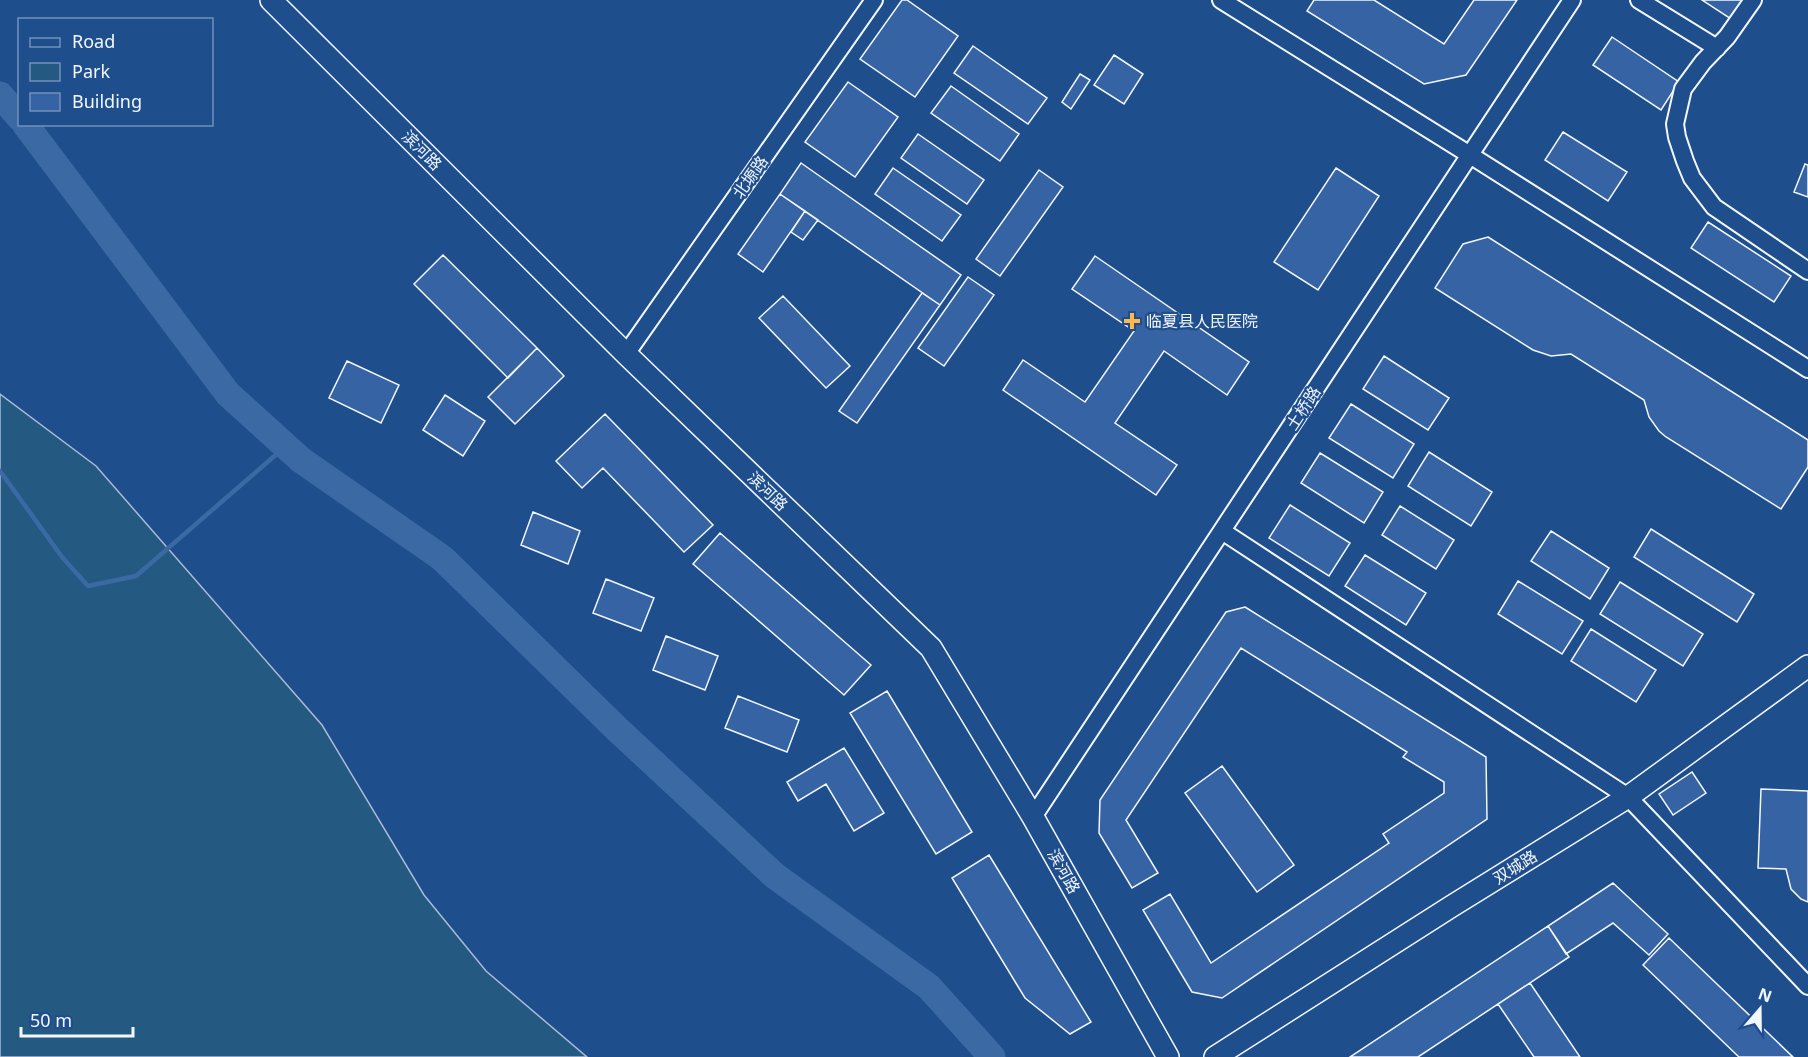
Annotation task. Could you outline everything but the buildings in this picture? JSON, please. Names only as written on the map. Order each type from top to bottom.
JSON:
[{"type":"main road","name":"滨河路","points":[[271,0],[626,354],[931,648],[1034,817],[1168,1057]]},
{"type":"main road","name":"双城路","points":[[1215,1057],[1628,797],[1808,666]]},
{"type":"street","name":"北塬路","points":[[626,354],[874,0]]},
{"type":"street","points":[[1221,0],[1808,369]]},
{"type":"street","name":"土桥路","points":[[1034,817],[1572,0]]},
{"type":"street","points":[[1639,0],[1717,48]]},
{"type":"street","points":[[1753,0],[1727,37],[1703,62],[1683,88],[1675,124],[1685,161],[1697,185],[1714,207],[1808,271]]},
{"type":"street","points":[[1222,531],[1628,797],[1808,986]]},
{"type":"green space","points":[[0,394],[96,466],[322,725],[424,895],[486,971],[587,1057],[0,1057]]},
{"type":"waterway","points":[[0,95],[18,116]]},
{"type":"waterway","points":[[27,126],[228,394],[301,460],[442,558],[618,730],[775,876],[929,987],[992,1057]]},
{"type":"waterway","points":[[0,471],[62,557],[88,586],[136,576],[286,446]]},
{"type":"place","name":"临夏县人民医院","points":[[1132,321]]}]
